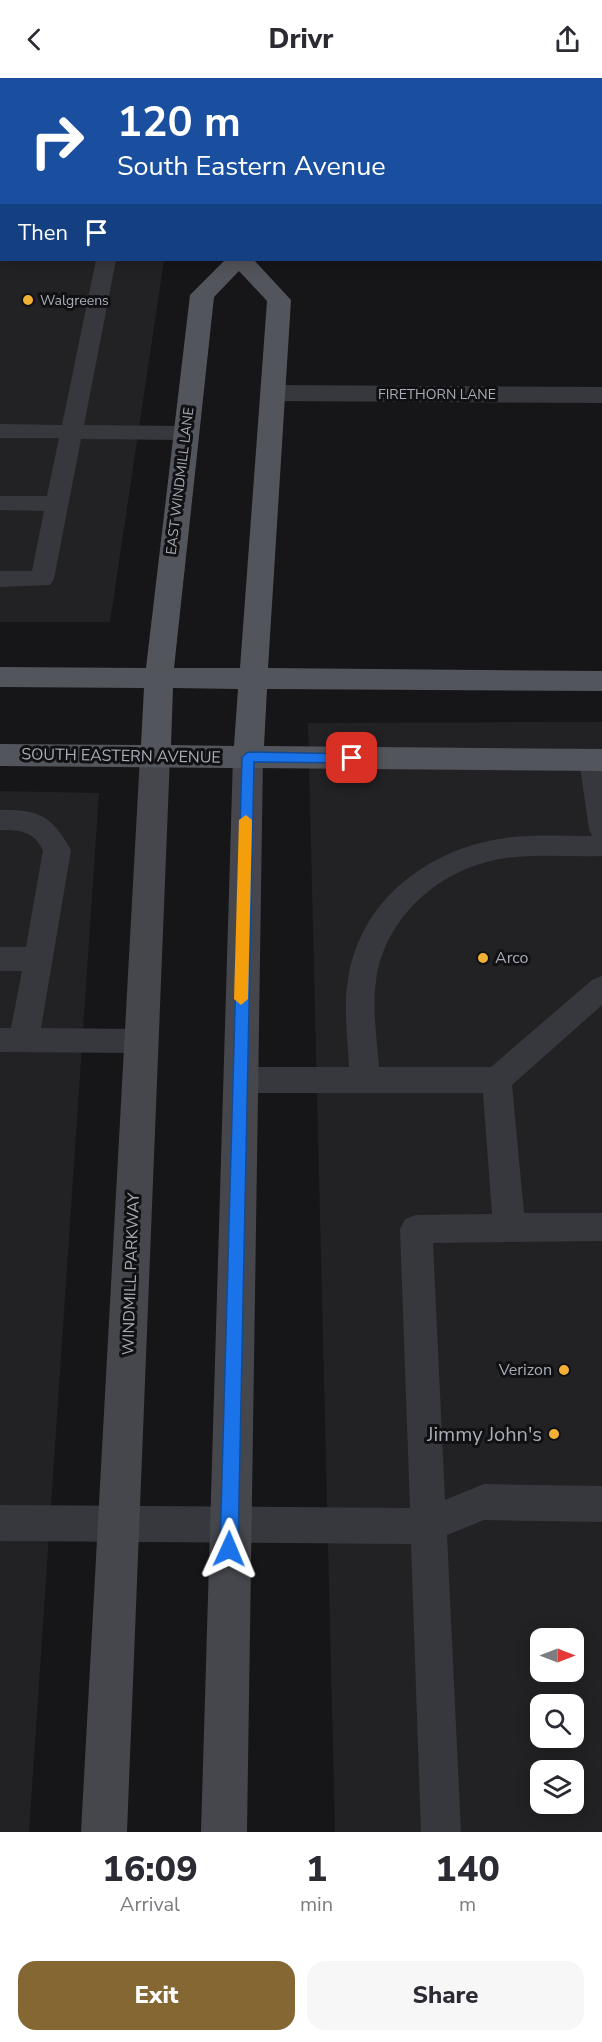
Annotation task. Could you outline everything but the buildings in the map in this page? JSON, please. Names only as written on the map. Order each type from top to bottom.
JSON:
[{"type":"main road","name":"EAST WINDMILL LANE","points":[[157,717],[162,631],[202,295],[236,261]]},
{"type":"main road","points":[[224,1832],[229,1525],[248,757],[279,300],[243,261]]},
{"type":"main road","points":[[0,677],[602,681]]},
{"type":"main road","name":"WINDMILL PARKWAY","points":[[104,1832],[121,1524],[157,717]]},
{"type":"main road","name":"SOUTH EASTERN AVENUE","points":[[0,755],[597,760]]},
{"type":"street","name":"FIRETHORN LANE","points":[[273,393],[602,395]]},
{"type":"lane","points":[[0,579],[42,579],[106,261]]},
{"type":"lane","points":[[0,431],[186,434]]},
{"type":"lane","points":[[0,503],[57,504]]},
{"type":"lane","points":[[597,760],[602,829]]},
{"type":"lane","points":[[0,820],[28,819],[49,832],[57,850],[39,959],[12,1040],[141,1041]]},
{"type":"lane","points":[[365,1080],[362,979],[374,937],[396,903],[425,877],[465,857],[506,848],[602,846]]},
{"type":"lane","points":[[0,959],[39,959]]},
{"type":"lane","points":[[239,1080],[496,1080],[602,988]]},
{"type":"lane","points":[[496,1080],[509,1228]]},
{"type":"lane","points":[[441,1832],[426,1526],[416,1229],[602,1227]]},
{"type":"lane","points":[[0,1523],[426,1526],[484,1502],[602,1504]]},
{"type":"shaded area","points":[[0,261],[164,261],[110,622],[0,622]]},
{"type":"shaded area","points":[[602,722],[602,1832],[335,1832],[308,723]]},
{"type":"shaded area","points":[[0,791],[99,793],[29,1832],[0,1832]]},
{"type":"slow traffic","points":[[241,999],[246,820]]},
{"type":"place","name":"Walgreens","points":[[28,300]]},
{"type":"place","name":"Arco","points":[[483,958]]},
{"type":"place","name":"Verizon","points":[[564,1370]]},
{"type":"place","name":"Jimmy John's","points":[[554,1434]]},
{"type":"route","points":[[229,1549],[248,757],[352,758]]}]
